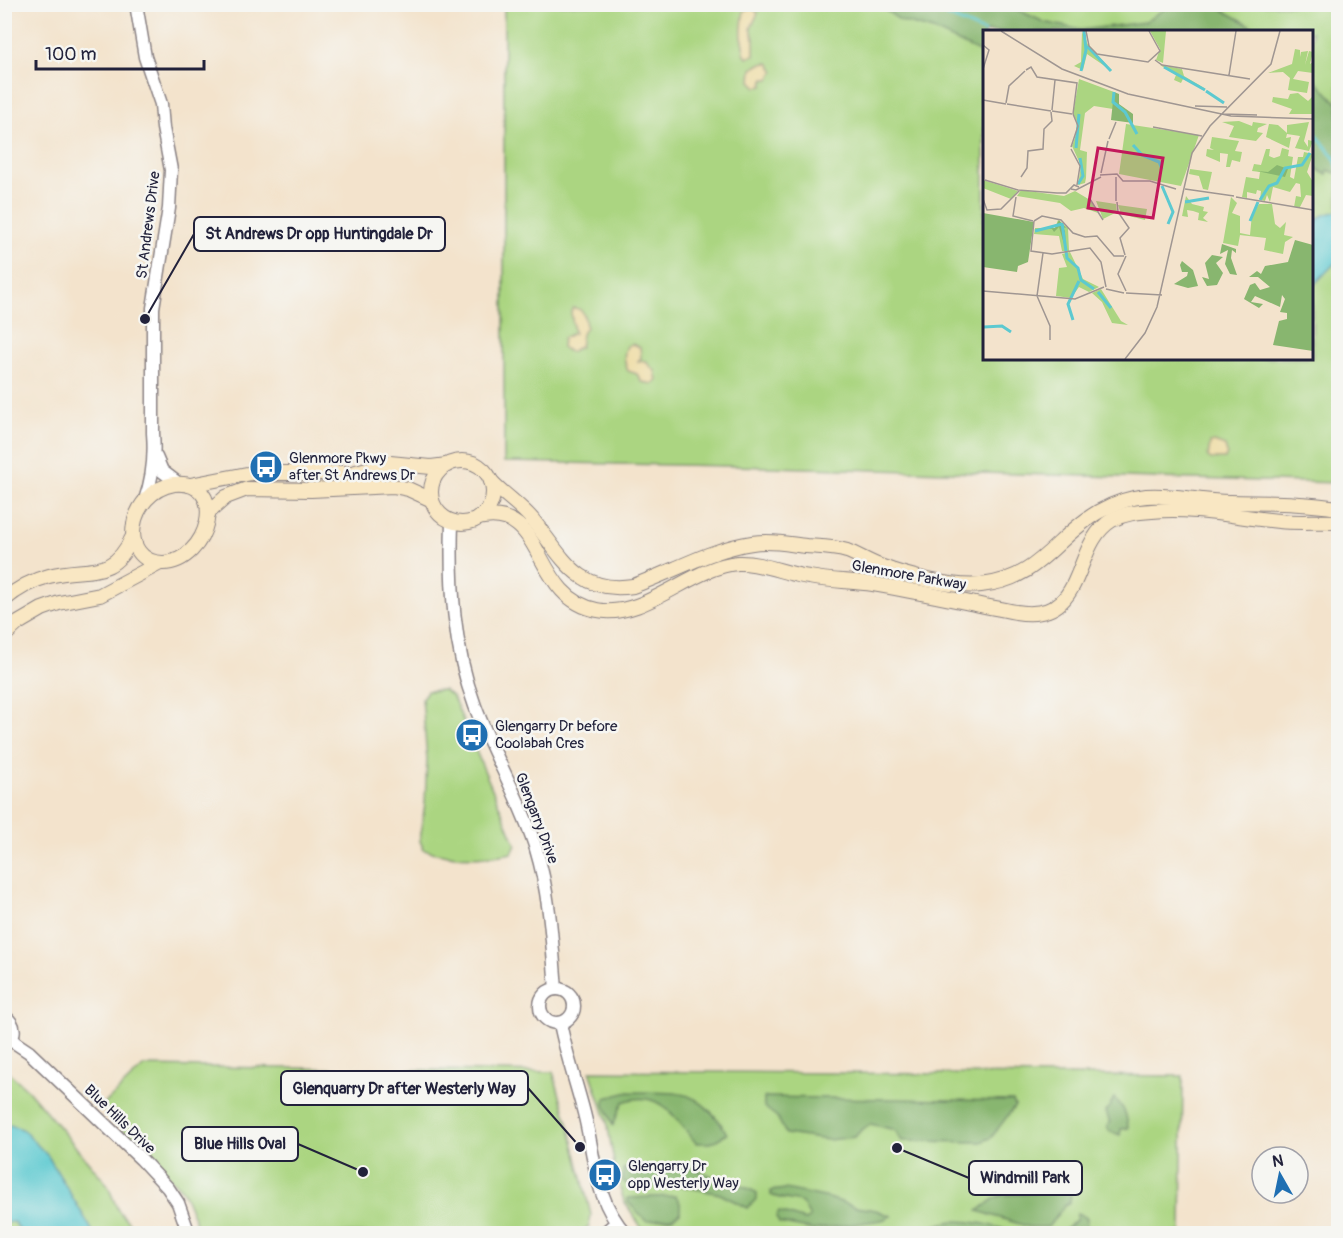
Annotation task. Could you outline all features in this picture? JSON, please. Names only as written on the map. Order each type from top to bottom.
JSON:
[{"type":"main road","points":[[4,600],[23,586],[50,576],[95,571],[110,566],[122,555],[132,538],[134,520],[145,500],[162,487],[252,473],[337,475],[390,463],[431,467],[457,462],[474,464],[487,474],[491,481],[492,498],[486,512],[478,518],[461,523],[452,522],[439,513],[432,500],[432,483],[436,475],[447,465]]},
{"type":"main road","name":"Glenmore Parkway","points":[[491,481],[526,513],[572,570],[590,582],[608,587],[633,586],[725,550],[753,543],[771,542],[839,549],[883,567],[951,584],[973,586],[1008,579],[1035,566],[1080,525],[1118,502],[1147,496],[1172,495],[1228,502],[1302,503],[1338,508]]},
{"type":"main road","points":[[4,636],[18,623],[42,609],[59,603],[100,595],[160,563],[177,560],[190,552],[205,530],[209,512],[202,494],[185,484]]},
{"type":"main road","points":[[209,512],[226,497],[247,489],[312,490],[393,486],[415,491],[432,500]]},
{"type":"main road","name":"Glenmore Parkway","points":[[478,518],[499,515],[516,522],[525,530],[541,561],[563,592],[579,605],[598,611],[617,612],[715,569],[739,563],[810,577],[915,592],[1022,613],[1035,613],[1047,610],[1060,602],[1074,587],[1092,541],[1102,528],[1118,517],[1133,513],[1189,509],[1279,521],[1338,522]]},
{"type":"main road","points":[[132,538],[146,557],[160,563]]},
{"type":"main road","points":[[915,592],[918,576]]},
{"type":"street","name":"St Andrews Drive","points":[[136,4],[145,57],[161,104],[171,170],[168,214],[153,308],[155,453],[152,476],[145,500]]},
{"type":"street","points":[[155,453],[162,471],[185,484]]},
{"type":"street","name":"Glengarry Drive","points":[[452,522],[450,554],[453,608],[465,675],[480,718],[529,831],[538,858],[550,917],[556,989]]},
{"type":"street","points":[[556,989],[566,992],[574,1007],[571,1015],[560,1023],[549,1021],[540,1008],[542,998],[556,989]]},
{"type":"street","points":[[4,1016],[13,1025],[14,1035],[8,1042]]},
{"type":"street","points":[[560,1023],[567,1056],[585,1115],[600,1189],[616,1222],[626,1233]]},
{"type":"street","name":"Blue Hills Drive","points":[[8,1042],[29,1052],[156,1175],[178,1203],[189,1233]]},
{"type":"street","points":[[603,1233],[616,1222]]},
{"type":"green space","points":[[504,5],[1338,5],[1338,483],[504,462]]},
{"type":"green space","points":[[878,5],[1007,5],[1044,22],[1081,30],[983,30],[983,58],[979,52],[933,30],[901,21]]},
{"type":"green space","points":[[1170,5],[1213,5],[1257,30],[1081,30],[1145,22]]},
{"type":"green space","points":[[1313,77],[1338,104],[1338,174],[1328,170],[1327,175],[1313,167]]},
{"type":"green space","points":[[444,690],[453,697],[516,845],[512,853],[479,857],[446,855],[424,850],[420,841],[427,759],[422,698],[427,691]]},
{"type":"green space","points":[[144,1066],[553,1072],[591,1215],[589,1226],[578,1234],[200,1233],[183,1191],[101,1107]]},
{"type":"green space","points":[[4,1068],[28,1090],[107,1184],[118,1210],[138,1233],[5,1233]]},
{"type":"green space","points":[[590,1071],[1183,1076],[1181,1233],[645,1233],[624,1201],[616,1174],[607,1122]]},
{"type":"green space","points":[[629,1092],[689,1096],[708,1109],[727,1134],[711,1143],[696,1143],[666,1108],[647,1099],[623,1102],[613,1125],[605,1106],[605,1098]]},
{"type":"green space","points":[[764,1097],[1013,1101],[1015,1106],[991,1138],[981,1142],[902,1141],[895,1130],[871,1124],[855,1137],[828,1140],[786,1134],[777,1117],[764,1107]]},
{"type":"green space","points":[[1114,1098],[1124,1111],[1128,1123],[1128,1128],[1121,1129],[1120,1135],[1109,1131],[1107,1126],[1110,1123],[1106,1112]]},
{"type":"green space","points":[[688,1167],[746,1187],[757,1193],[757,1198],[748,1208],[720,1194],[677,1185],[631,1187],[623,1181],[623,1169]]},
{"type":"green space","points":[[1052,1183],[1067,1185],[1071,1191],[1070,1203],[1064,1206],[1048,1227],[1029,1227],[978,1211],[999,1196],[1035,1193]]},
{"type":"green space","points":[[785,1189],[829,1198],[891,1216],[882,1220],[813,1230],[779,1223],[776,1217],[779,1212],[805,1220],[810,1217],[802,1203],[771,1195],[771,1191]]},
{"type":"green space","points":[[676,1196],[680,1203],[680,1213],[672,1218],[646,1221],[628,1202],[628,1198]]},
{"type":"green space","points":[[1077,1213],[1087,1218],[1086,1233],[1064,1233],[1063,1231],[1076,1220]]},
{"type":"green space","points":[[953,1221],[984,1224],[1014,1233],[925,1233],[934,1226]]},
{"type":"sand","points":[[752,8],[758,13],[751,28],[754,55],[747,58],[744,52],[742,24],[744,11]]},
{"type":"sand","points":[[769,63],[775,71],[769,79],[764,79],[763,86],[757,87],[751,81],[752,69],[760,64]]},
{"type":"sand","points":[[573,308],[582,311],[586,327],[582,334],[580,347],[569,352],[562,347],[563,338],[574,333],[571,312]]},
{"type":"sand","points":[[632,344],[640,347],[641,358],[638,361],[646,362],[655,371],[657,380],[654,384],[642,382],[637,374],[628,371],[625,352],[627,346]]},
{"type":"sand","points":[[1210,443],[1225,446],[1227,453],[1225,459],[1208,457]]},
{"type":"water","points":[[1338,211],[1338,261],[1313,286],[1313,230],[1316,222],[1324,215]]},
{"type":"water","points":[[4,1123],[22,1129],[48,1156],[92,1230],[90,1233],[19,1233],[14,1222],[5,1223]]},
{"type":"waterway","points":[[920,4],[983,32]]},
{"type":"waterway","points":[[1313,130],[1335,159],[1338,168]]},
{"type":"place","name":"St Andrews Dr opp Huntingdale Dr","points":[[145,319]]},
{"type":"place","name":"Glenmore Pkwy after St Andrews Dr","points":[[266,467]]},
{"type":"place","name":"Glengarry Dr before Coolabah Cres","points":[[472,735]]},
{"type":"place","name":"Glenquarry Dr after Westerly Way","points":[[580,1147]]},
{"type":"place","name":"Windmill Park","points":[[897,1148]]},
{"type":"place","name":"Blue Hills Oval","points":[[363,1172]]},
{"type":"place","name":"Glengarry Dr opp Westerly Way","points":[[605,1175]]}]
